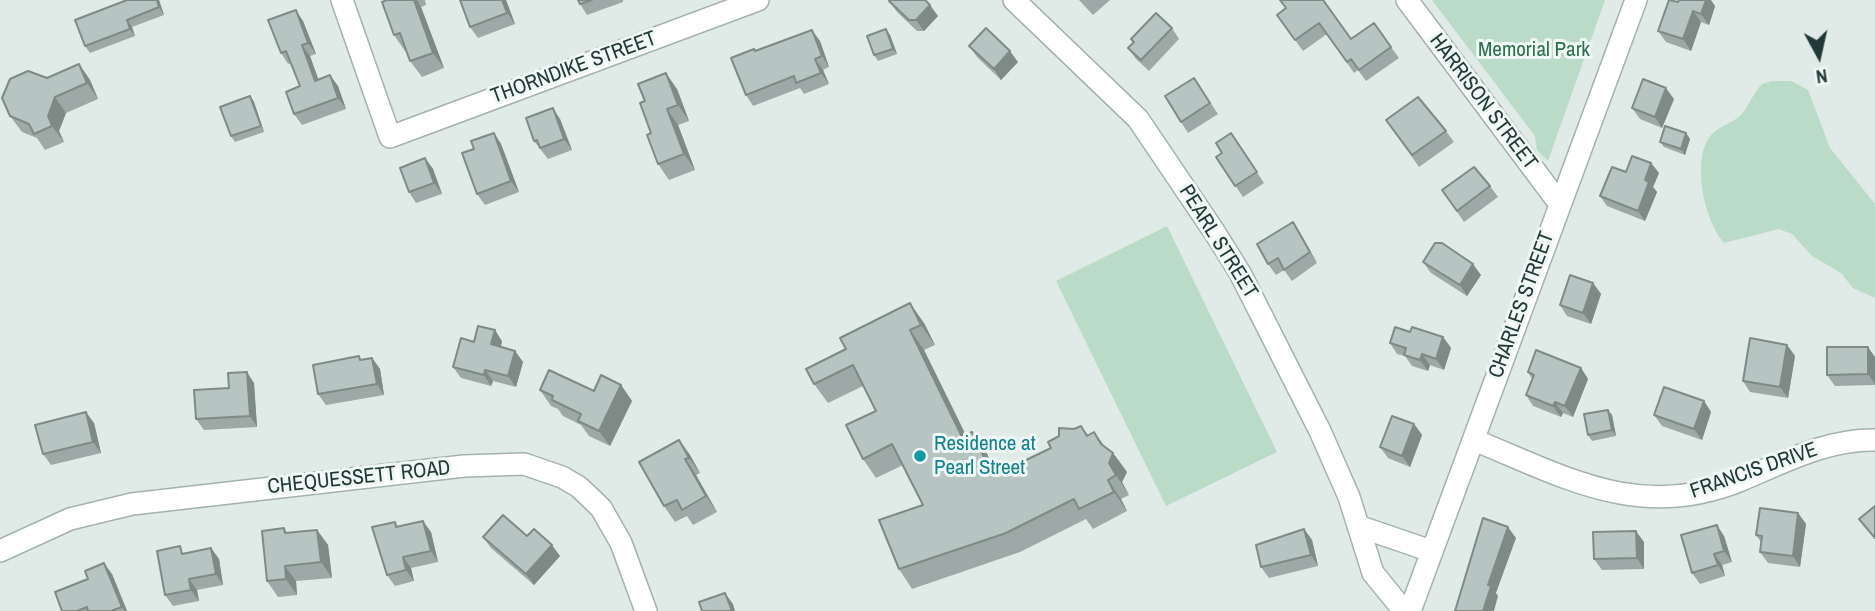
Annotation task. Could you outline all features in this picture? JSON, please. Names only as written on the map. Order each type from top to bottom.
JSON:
[{"type":"street","name":"THORNDIKE STREET","points":[[342,0],[390,137],[758,0]]},
{"type":"street","name":"PEARL STREET","points":[[1014,0],[1138,119],[1215,233],[1240,273],[1293,374],[1345,486],[1373,573],[1404,611]]},
{"type":"street","name":"HARRISON STREET","points":[[1407,0],[1559,203]]},
{"type":"street","name":"CHARLES STREET","points":[[1410,611],[1636,0]]},
{"type":"street","name":"FRANCIS DRIVE","points":[[1474,440],[1616,494],[1662,498],[1719,487],[1835,443],[1875,440]]},
{"type":"street","name":"CHEQUESSETT ROAD","points":[[0,551],[70,519],[132,504],[464,466],[524,464],[562,477],[579,487],[601,508],[621,543],[646,611]]},
{"type":"street","points":[[1358,526],[1431,551]]},
{"type":"green space","name":"Memorial Park","points":[[1432,0],[1605,0],[1548,161],[1537,150],[1535,136]]},
{"type":"green space","points":[[1791,81],[1808,90],[1830,148],[1875,204],[1875,298],[1853,288],[1841,273],[1812,256],[1792,234],[1779,229],[1724,243],[1711,222],[1701,179],[1703,152],[1707,141],[1714,132],[1741,115],[1762,84]]},
{"type":"green space","points":[[1167,226],[1277,452],[1166,506],[1056,281]]},
{"type":"building","points":[[127,0],[157,0],[159,7],[127,20],[130,29],[85,46],[75,20]]},
{"type":"building","points":[[414,0],[433,53],[410,61],[400,33],[394,35],[382,2]]},
{"type":"building","points":[[460,0],[502,0],[507,13],[470,27]]},
{"type":"building","points":[[890,0],[925,0],[930,5],[916,20],[909,20]]},
{"type":"building","points":[[1280,0],[1323,0],[1351,39],[1374,23],[1391,47],[1359,70],[1351,59],[1347,62],[1319,23],[1295,40],[1277,15],[1286,8]]},
{"type":"building","points":[[1669,0],[1706,0],[1701,14],[1693,11],[1683,39],[1658,31]]},
{"type":"building","points":[[296,10],[308,43],[302,45],[315,81],[330,75],[338,98],[294,114],[286,92],[300,86],[286,51],[281,53],[268,20]]},
{"type":"building","points":[[1156,13],[1172,28],[1141,60],[1128,48],[1134,42],[1131,39]]},
{"type":"building","points":[[986,28],[1010,51],[994,69],[969,46]]},
{"type":"building","points":[[886,29],[893,49],[874,55],[867,36]]},
{"type":"building","points":[[812,30],[822,56],[815,59],[821,73],[796,83],[794,76],[746,95],[731,58]]},
{"type":"building","points":[[79,64],[87,83],[55,97],[48,116],[52,126],[34,134],[29,124],[10,116],[2,98],[10,79],[28,71],[47,78]]},
{"type":"building","points":[[666,73],[678,105],[667,109],[684,154],[658,164],[647,135],[651,133],[640,103],[645,101],[638,84]]},
{"type":"building","points":[[1194,78],[1210,103],[1181,122],[1165,96]]},
{"type":"building","points":[[1643,79],[1666,88],[1655,117],[1632,108]]},
{"type":"building","points":[[250,96],[261,126],[231,136],[220,107]]},
{"type":"building","points":[[1418,97],[1446,131],[1412,155],[1386,120]]},
{"type":"building","points":[[553,108],[564,139],[540,148],[537,140],[534,141],[526,118]]},
{"type":"building","points":[[1665,126],[1686,133],[1681,149],[1660,142]]},
{"type":"building","points":[[494,133],[511,181],[477,194],[462,153],[474,149],[471,141]]},
{"type":"building","points":[[1231,133],[1257,172],[1235,186],[1216,157],[1222,153],[1216,143]]},
{"type":"building","points":[[1632,156],[1651,163],[1645,180],[1649,182],[1638,211],[1600,196],[1612,167],[1626,172]]},
{"type":"building","points":[[425,158],[434,183],[409,192],[400,168]]},
{"type":"building","points":[[1474,167],[1490,186],[1457,211],[1442,190]]},
{"type":"building","points":[[1293,222],[1310,252],[1284,270],[1278,258],[1268,264],[1257,244]]},
{"type":"building","points":[[1435,243],[1442,243],[1473,264],[1460,285],[1423,262]]},
{"type":"building","points":[[1570,275],[1593,283],[1583,313],[1560,305]]},
{"type":"building","name":"Residence at Pearl Street","points":[[910,303],[921,325],[910,330],[962,437],[972,432],[993,476],[1051,448],[1048,442],[1059,436],[1059,428],[1074,429],[1081,426],[1087,436],[1094,432],[1101,444],[1113,453],[1109,463],[1116,475],[1108,480],[1114,492],[1079,509],[1074,499],[1006,533],[899,569],[879,520],[923,505],[892,444],[863,459],[846,425],[876,411],[853,365],[814,384],[806,369],[846,349],[840,338]]},
{"type":"building","points":[[478,326],[495,330],[491,344],[515,351],[508,376],[485,370],[484,375],[453,367],[461,338],[474,342]]},
{"type":"building","points":[[1395,327],[1410,332],[1412,327],[1443,337],[1436,359],[1422,354],[1420,360],[1404,355],[1406,348],[1390,343]]},
{"type":"building","points":[[1750,338],[1787,345],[1780,387],[1743,381]]},
{"type":"building","points":[[1827,347],[1868,347],[1868,374],[1827,375]]},
{"type":"building","points":[[1536,350],[1581,368],[1565,406],[1555,402],[1553,406],[1526,395],[1534,375],[1528,372]]},
{"type":"building","points":[[359,356],[360,360],[372,358],[377,384],[318,394],[313,365]]},
{"type":"building","points":[[549,370],[594,391],[601,375],[621,385],[599,431],[578,421],[581,414],[552,400],[553,396],[540,390]]},
{"type":"building","points":[[247,372],[250,416],[196,419],[194,390],[229,388],[228,373]]},
{"type":"building","points":[[1664,387],[1704,401],[1694,429],[1654,415]]},
{"type":"building","points":[[1608,410],[1612,430],[1588,435],[1584,414]]},
{"type":"building","points":[[86,412],[93,442],[43,454],[35,425]]},
{"type":"building","points":[[1392,416],[1414,424],[1402,456],[1380,447]]},
{"type":"building","points":[[679,440],[689,458],[685,459],[706,496],[682,510],[677,500],[664,506],[639,462]]},
{"type":"building","points":[[1875,506],[1875,538],[1859,519]]},
{"type":"building","points":[[1760,508],[1798,513],[1793,556],[1760,552],[1762,536],[1756,535]]},
{"type":"building","points":[[503,515],[527,536],[534,529],[552,545],[526,574],[483,537]]},
{"type":"building","points":[[1483,518],[1508,527],[1488,585],[1491,586],[1483,611],[1455,611]]},
{"type":"building","points":[[423,521],[431,551],[403,557],[406,570],[387,575],[372,527],[395,522],[396,527]]},
{"type":"building","points":[[1717,525],[1724,551],[1714,554],[1718,565],[1692,573],[1681,535]]},
{"type":"building","points":[[284,528],[285,533],[317,530],[321,562],[285,566],[286,579],[267,581],[262,531]]},
{"type":"building","points":[[1304,529],[1311,555],[1261,567],[1256,545]]},
{"type":"building","points":[[1636,531],[1637,558],[1594,559],[1593,532]]},
{"type":"building","points":[[180,546],[182,554],[211,548],[216,574],[189,579],[191,590],[165,595],[157,551]]},
{"type":"building","points":[[104,563],[122,607],[111,611],[88,611],[87,607],[77,611],[62,611],[55,592],[88,579],[85,571]]},
{"type":"building","points":[[725,593],[732,611],[702,611],[699,602]]},
{"type":"place","name":"Residence at Pearl Street","points":[[920,456]]}]
